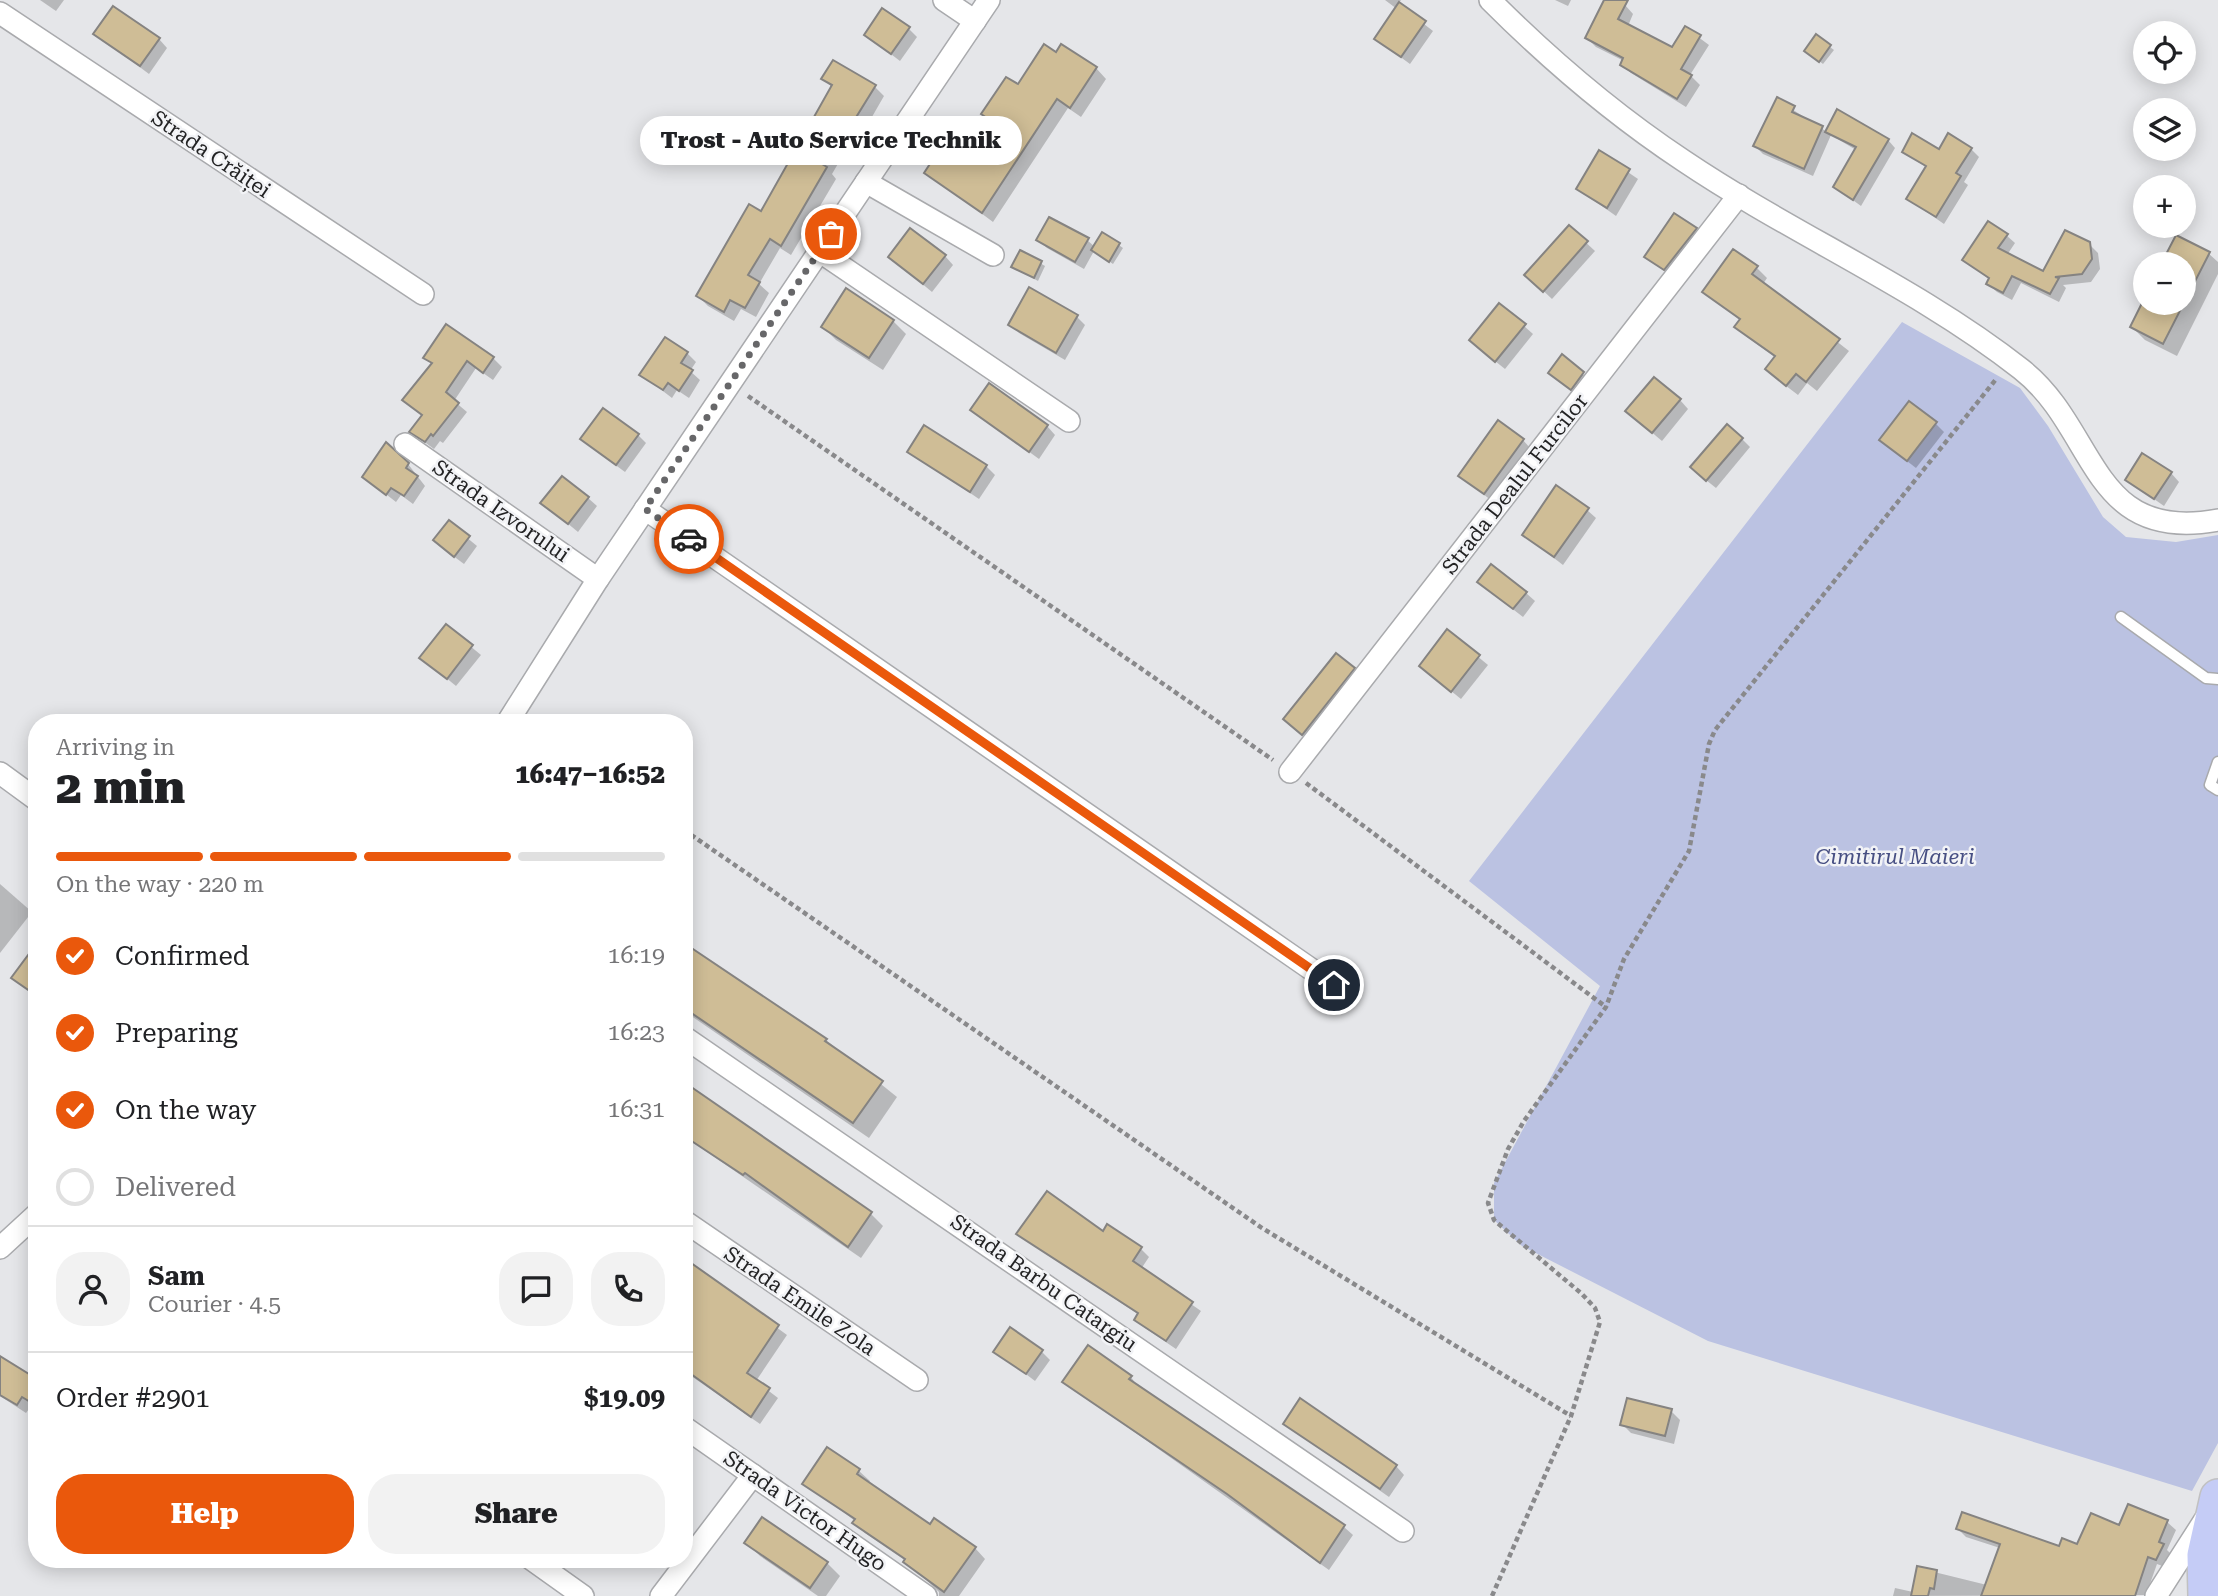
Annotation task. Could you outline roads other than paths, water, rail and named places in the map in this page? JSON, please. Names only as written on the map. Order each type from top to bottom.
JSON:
[{"type":"main road","points":[[2206,1596],[2205,1555],[2216,1502]]},
{"type":"street","points":[[944,0],[975,21]]},
{"type":"street","points":[[512,714],[598,579],[989,0]]},
{"type":"street","points":[[1490,0],[1546,56],[1604,104],[1685,162],[1888,282],[2031,377],[2052,401],[2120,502],[2143,516],[2174,523],[2193,524],[2218,520]]},
{"type":"street","name":"Strada Crăiței","points":[[0,13],[423,294]]},
{"type":"street","points":[[866,181],[993,255]]},
{"type":"street","name":"Strada Dealul Furcilor","points":[[1290,772],[1739,195]]},
{"type":"street","points":[[820,251],[1069,421]]},
{"type":"street","name":"Strada Izvorului","points":[[405,444],[598,579]]},
{"type":"street","points":[[645,509],[1334,985]]},
{"type":"street","points":[[0,773],[28,793]]},
{"type":"street","name":"Strada Barbu Catargiu","points":[[693,1043],[1403,1531]]},
{"type":"street","points":[[0,1248],[28,1222]]},
{"type":"street","name":"Strada Emile Zola","points":[[693,1227],[917,1380]]},
{"type":"street","name":"Strada Victor Hugo","points":[[693,1433],[926,1596]]},
{"type":"street","points":[[693,1554],[753,1475]]},
{"type":"street","points":[[2156,1596],[2216,1502]]},
{"type":"street","points":[[544,1568],[583,1596]]},
{"type":"street","points":[[661,1596],[682,1568]]},
{"type":"lane","points":[[2121,617],[2206,678],[2218,679]]},
{"type":"lane","points":[[2218,762],[2210,785],[2218,790]]},
{"type":"place","name":"Trost - Auto Service Technik","points":[[831,234]]},
{"type":"park label","name":"Cimitirul Maieri","points":[[1895,857]]}]
